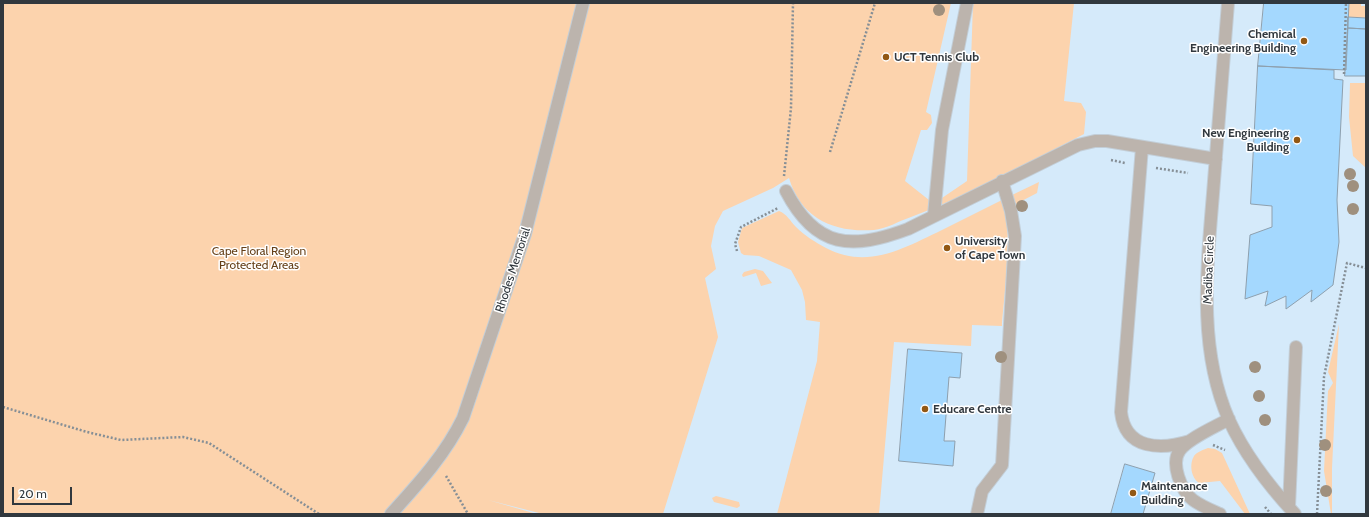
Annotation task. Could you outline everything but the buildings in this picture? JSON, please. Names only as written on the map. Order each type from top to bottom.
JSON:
[{"type":"street","name":"Rhodes Memorial","points":[[391,514],[437,462],[453,439],[463,418],[525,234],[583,3]]},
{"type":"street","points":[[934,215],[942,130],[966,3]]},
{"type":"street","name":"Madiba Circle","points":[[1228,3],[1207,278],[1207,314],[1210,350],[1217,384],[1229,419],[1243,446],[1258,469],[1292,511]]},
{"type":"street","points":[[786,191],[798,212],[807,223],[828,236],[841,241],[862,242],[884,238],[908,228],[1078,145],[1095,141],[1107,141],[1216,159]]},
{"type":"street","points":[[1142,147],[1121,412],[1122,422],[1128,433],[1138,441],[1151,445],[1166,446],[1190,441]]},
{"type":"street","points":[[977,514],[982,491],[1002,465],[1015,236],[1011,211],[1002,181]]},
{"type":"street","points":[[1292,511],[1296,347]]},
{"type":"street","points":[[1220,514],[1192,499],[1183,486],[1175,464],[1180,449],[1190,441],[1229,419]]},
{"type":"path","points":[[786,191],[784,180],[791,108],[793,3]]},
{"type":"path","points":[[830,152],[875,3]]},
{"type":"path","points":[[1344,74],[1346,3]]},
{"type":"path","points":[[1317,514],[1324,377],[1335,320],[1347,263],[1366,268]]},
{"type":"path","points":[[3,407],[87,432],[121,440],[183,437],[209,443],[319,514]]},
{"type":"path","points":[[1207,445],[1216,446],[1228,453]]},
{"type":"path","points":[[437,462],[468,514]]},
{"type":"path","points":[[1264,506],[1269,513]]},
{"type":"shaded area","name":"University of Cape Town","points":[[599,3],[1366,3],[1366,514],[537,514],[457,493]]},
{"type":"green space","name":"Cape Floral Region Protected Areas","points":[[3,3],[951,3],[926,112],[931,115],[932,123],[927,130],[921,130],[905,181],[929,200],[942,198],[967,181],[973,3],[1074,3],[1064,101],[1081,103],[1086,112],[1084,134],[955,199],[888,227],[879,229],[845,229],[821,220],[810,213],[802,203],[794,192],[789,178],[773,188],[723,211],[715,226],[711,246],[716,269],[705,278],[718,337],[663,514],[543,514],[488,500],[537,514],[3,514]]},
{"type":"green space","points":[[1349,3],[1361,3],[1361,6],[1366,6],[1366,18],[1348,17]]},
{"type":"green space","points":[[1350,83],[1366,83],[1366,168],[1353,156],[1349,117]]},
{"type":"green space","points":[[1039,182],[1037,193],[1014,205],[1012,195]]},
{"type":"green space","points":[[1002,200],[1006,211],[1008,243],[1002,326],[972,325],[971,346],[894,342],[879,514],[777,514],[817,361],[820,322],[806,320],[805,302],[802,290],[791,270],[759,256],[744,255],[741,253],[738,242],[742,228],[779,211],[782,212],[803,233],[826,248],[841,254],[856,257],[871,257],[886,254],[914,244]]},
{"type":"green space","points":[[755,269],[763,271],[772,283],[761,286],[756,273],[743,277],[742,275],[744,272]]},
{"type":"green space","points":[[1339,324],[1331,514],[1324,471],[1328,391],[1333,383],[1328,372]]},
{"type":"green space","points":[[1208,448],[1215,449],[1222,453],[1250,514],[1245,514],[1220,481],[1199,483],[1194,478],[1191,467],[1192,459],[1197,453]]},
{"type":"green space","points":[[716,496],[739,502],[740,506],[737,508],[714,502],[712,498]]},
{"type":"place","name":"Chemical Engineering Building","points":[[1304,41]]},
{"type":"place","name":"UCT Tennis Club","points":[[886,57]]},
{"type":"place","name":"New Engineering Building","points":[[1297,140]]},
{"type":"place","name":"University of Cape Town","points":[[947,248]]},
{"type":"place","name":"Educare Centre","points":[[925,409]]},
{"type":"place","name":"Maintenance Building","points":[[1133,493]]}]
